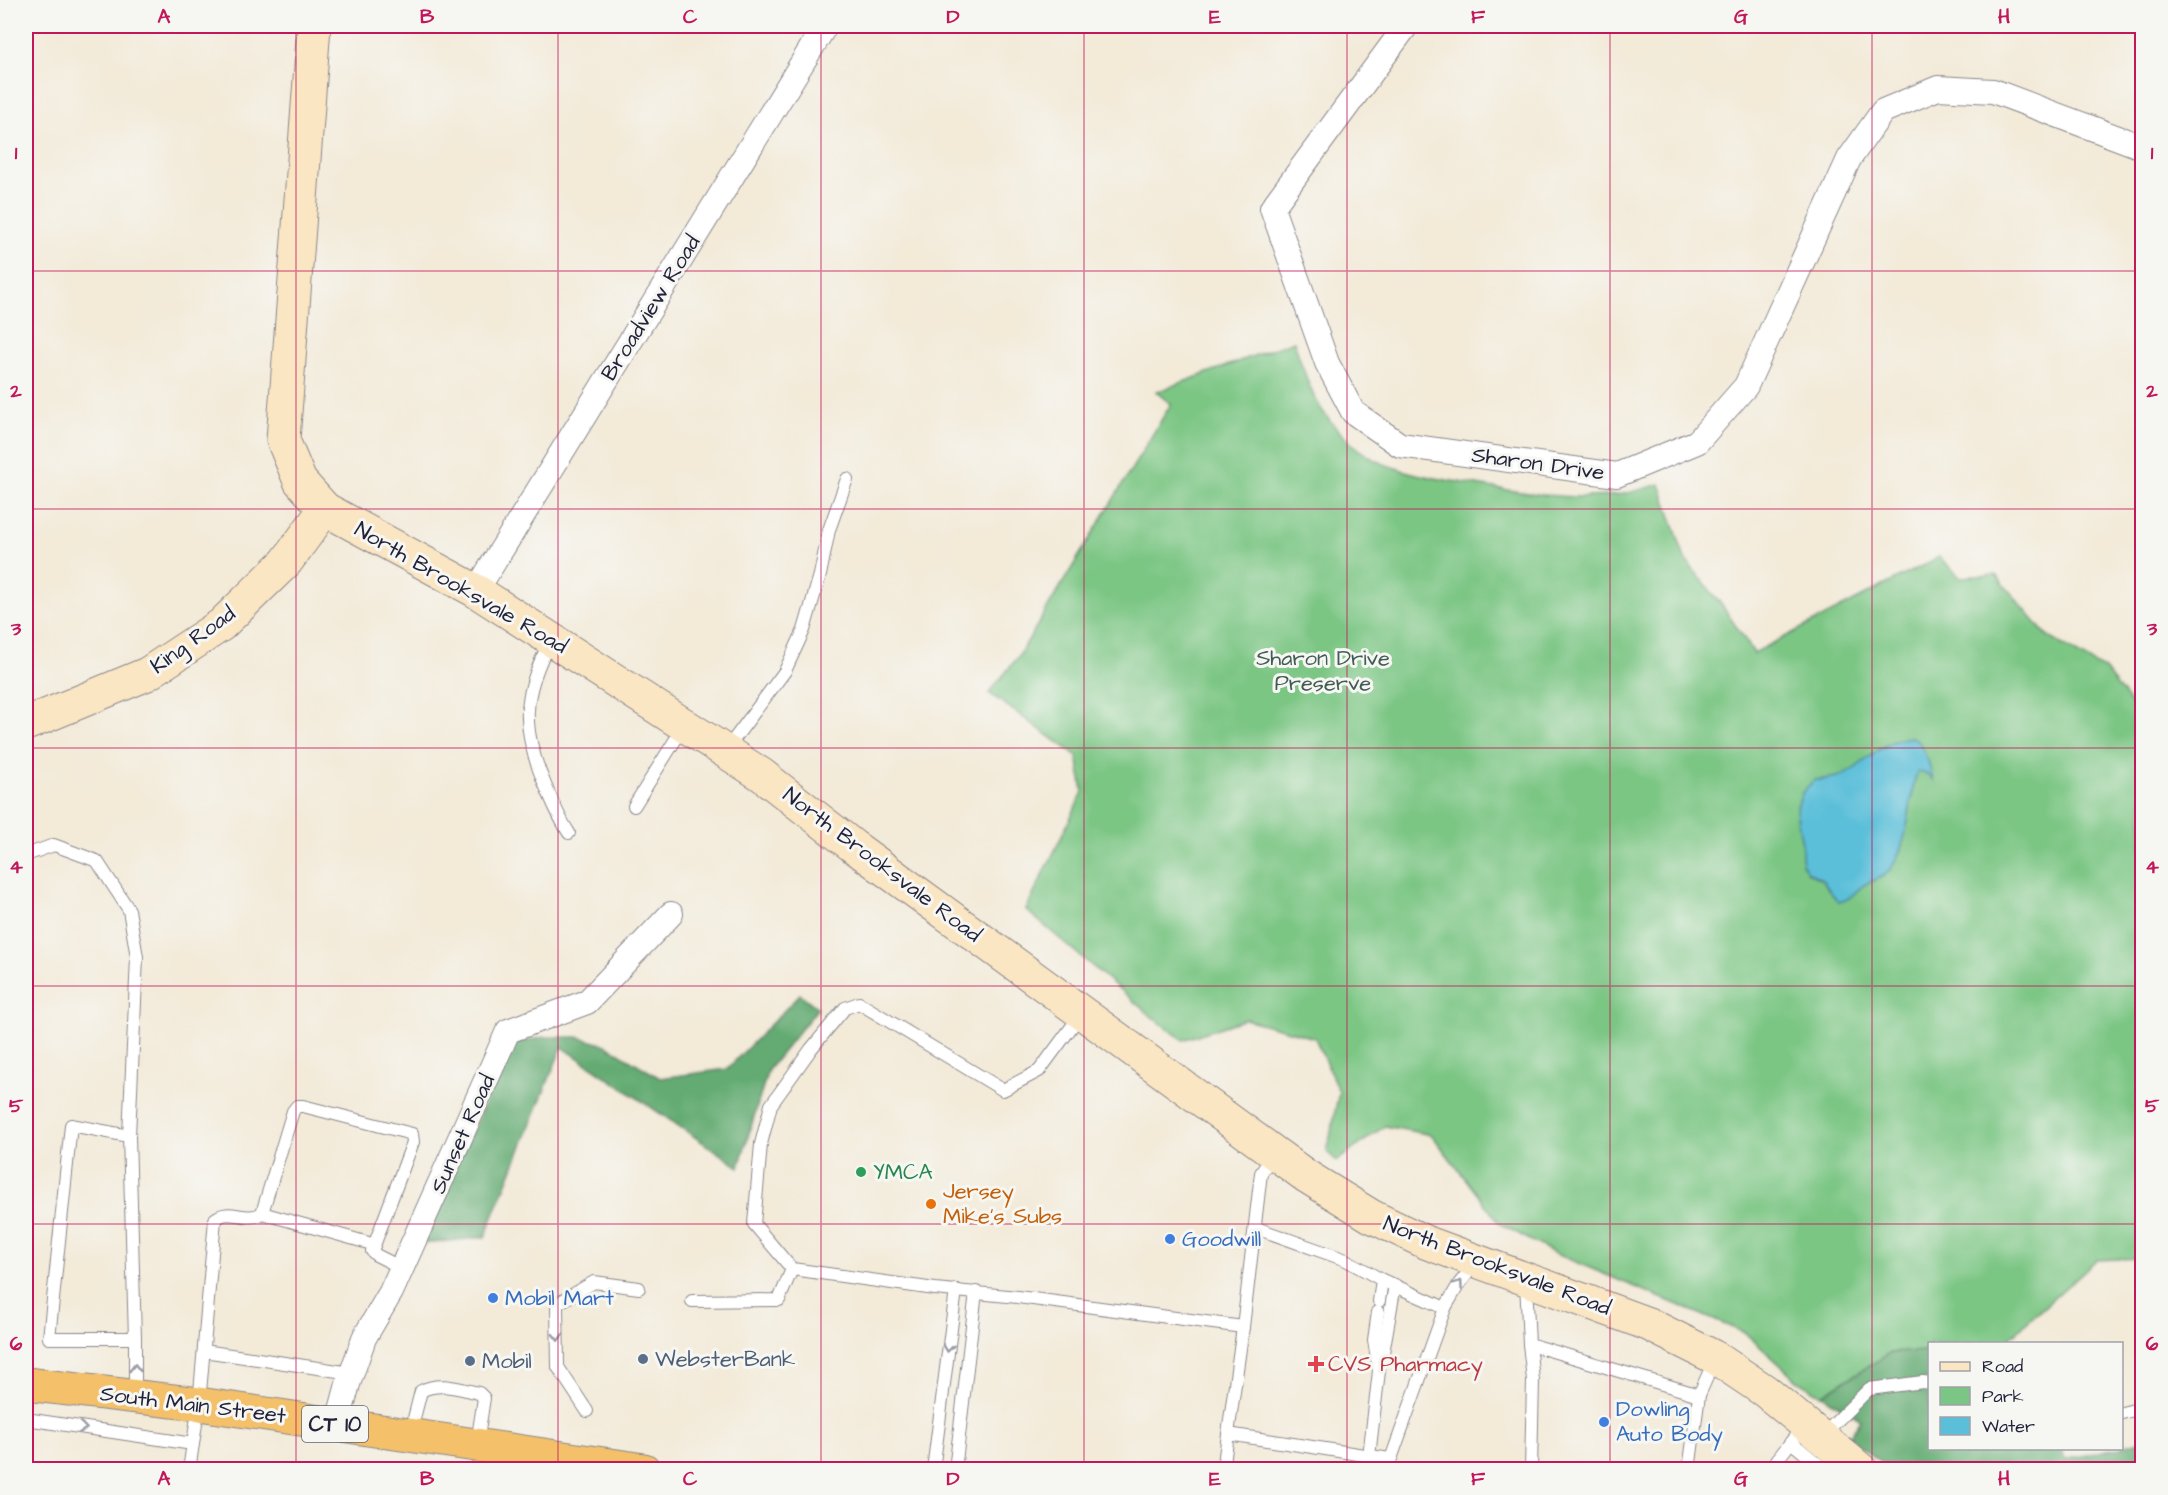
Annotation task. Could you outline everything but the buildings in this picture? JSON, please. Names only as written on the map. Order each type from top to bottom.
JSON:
[{"type":"highway","name":"South Main Street","points":[[26,1386],[199,1404],[477,1445],[514,1455],[645,1470]]},
{"type":"main road","name":"North Brooksvale Road","points":[[314,26],[283,440],[300,481],[325,509],[476,591],[762,775],[852,846],[1083,1012],[1305,1176],[1371,1216],[1425,1242],[1648,1324],[1716,1358],[1765,1391],[1806,1434],[1843,1467]]},
{"type":"main road","name":"King Road","points":[[26,724],[147,674],[221,625],[286,562],[325,509]]},
{"type":"street","name":"Broadview Road","points":[[476,591],[825,26]]},
{"type":"street","name":"Sharon Drive","points":[[1406,26],[1272,208],[1327,363],[1353,412],[1400,445],[1617,475],[1697,442],[1746,386],[1849,159],[1882,111],[1938,88],[1993,91],[2142,147]]},
{"type":"street","name":"Sunset Road","points":[[338,1425],[351,1373],[364,1338],[402,1268],[508,1031],[587,1002],[671,914]]},
{"type":"lane","points":[[725,751],[785,671],[804,630],[820,574],[829,530],[847,479]]},
{"type":"lane","points":[[551,639],[537,665],[531,689],[527,718],[528,738],[559,818],[569,833]]},
{"type":"lane","points":[[634,806],[685,725]]},
{"type":"lane","points":[[26,855],[54,845],[97,861],[129,910],[137,957],[129,1136],[135,1398]]},
{"type":"lane","points":[[1083,1012],[1039,1071],[1002,1090],[859,1003],[845,1008],[811,1048],[771,1105],[760,1144],[754,1224],[792,1269],[1243,1327]]},
{"type":"lane","points":[[262,1214],[293,1111],[297,1106],[403,1130],[412,1134],[413,1142],[372,1244],[372,1251],[376,1256],[402,1268]]},
{"type":"lane","points":[[129,1136],[70,1125],[49,1338],[135,1338]]},
{"type":"lane","points":[[1223,1470],[1256,1228],[1261,1173],[1274,1153]]},
{"type":"lane","points":[[189,1470],[199,1404],[215,1219],[225,1213],[252,1216],[262,1214],[372,1244]]},
{"type":"lane","points":[[1256,1228],[1346,1260],[1382,1280],[1445,1308]]},
{"type":"lane","points":[[1228,1434],[1369,1456],[1388,1465],[1445,1308],[1459,1284],[1476,1262]]},
{"type":"lane","points":[[692,1301],[779,1300],[792,1269]]},
{"type":"lane","points":[[1379,1371],[1374,1340],[1382,1280]]},
{"type":"lane","points":[[1526,1280],[1533,1380],[1531,1470]]},
{"type":"lane","points":[[587,1411],[558,1366],[557,1304],[594,1282],[639,1288]]},
{"type":"lane","points":[[1369,1456],[1379,1371],[1395,1285]]},
{"type":"lane","points":[[933,1470],[956,1290]]},
{"type":"lane","points":[[955,1470],[976,1292]]},
{"type":"lane","points":[[1529,1344],[1699,1395]]},
{"type":"lane","points":[[204,1351],[351,1373]]},
{"type":"lane","points":[[1689,1470],[1699,1395],[1716,1358]]},
{"type":"lane","points":[[1774,1470],[1777,1460],[1806,1434],[1869,1389],[1928,1383]]},
{"type":"lane","points":[[410,1435],[421,1391],[440,1385],[479,1393],[484,1398],[477,1445]]},
{"type":"lane","points":[[2123,1413],[2142,1408]]},
{"type":"lane","points":[[26,1419],[193,1444]]},
{"type":"green space","name":"Sharon Drive Preserve","points":[[1294,341],[1314,397],[1329,420],[1356,447],[1386,465],[1434,478],[1525,493],[1561,496],[1616,495],[1660,484],[1685,559],[1721,604],[1754,653],[1939,557],[1960,577],[1996,575],[2046,635],[2105,670],[2137,712],[2142,714],[2142,1258],[2096,1260],[2005,1342],[1928,1342],[1928,1351],[1890,1353],[1822,1395],[1797,1380],[1745,1333],[1554,1253],[1500,1224],[1432,1135],[1385,1126],[1337,1161],[1327,1152],[1339,1092],[1315,1038],[1245,1019],[1183,1040],[1151,1016],[1026,910],[1083,792],[1077,756],[989,693],[1018,657],[1171,404],[1156,392]],"holes":[[[1807,872],[1863,886],[1838,902],[1822,880]]]},
{"type":"green space","points":[[800,994],[818,1008],[768,1070],[739,1167],[562,1047],[485,1237],[421,1244],[512,1043],[545,1037],[578,1037],[606,1045],[660,1078],[727,1069]]},
{"type":"green space","points":[[1928,1351],[1928,1450],[2063,1450],[2064,1460],[2107,1450],[2123,1450],[2123,1446],[2142,1440],[2142,1469],[1891,1469],[1848,1439],[1860,1419],[1822,1395],[1890,1353]]},
{"type":"water","points":[[1911,737],[1918,740],[1929,763],[1933,780],[1927,774],[1918,772],[1904,840],[1895,863],[1888,872],[1864,885],[1849,898],[1838,902],[1822,880],[1807,871],[1802,863],[1802,844],[1796,810],[1802,793],[1814,780],[1840,776],[1857,767],[1881,748],[1899,739]]},
{"type":"place","name":"YMCA","points":[[861,1172]]},
{"type":"place","name":"Jersey Mike's Subs","points":[[931,1204]]},
{"type":"place","name":"Goodwill","points":[[1170,1239]]},
{"type":"place","name":"Mobil Mart","points":[[493,1298]]},
{"type":"place","name":"WebsterBank","points":[[643,1359]]},
{"type":"place","name":"Mobil","points":[[470,1361]]},
{"type":"place","name":"CVS Pharmacy","points":[[1316,1364]]},
{"type":"place","name":"Dowling Auto Body","points":[[1604,1422]]}]
